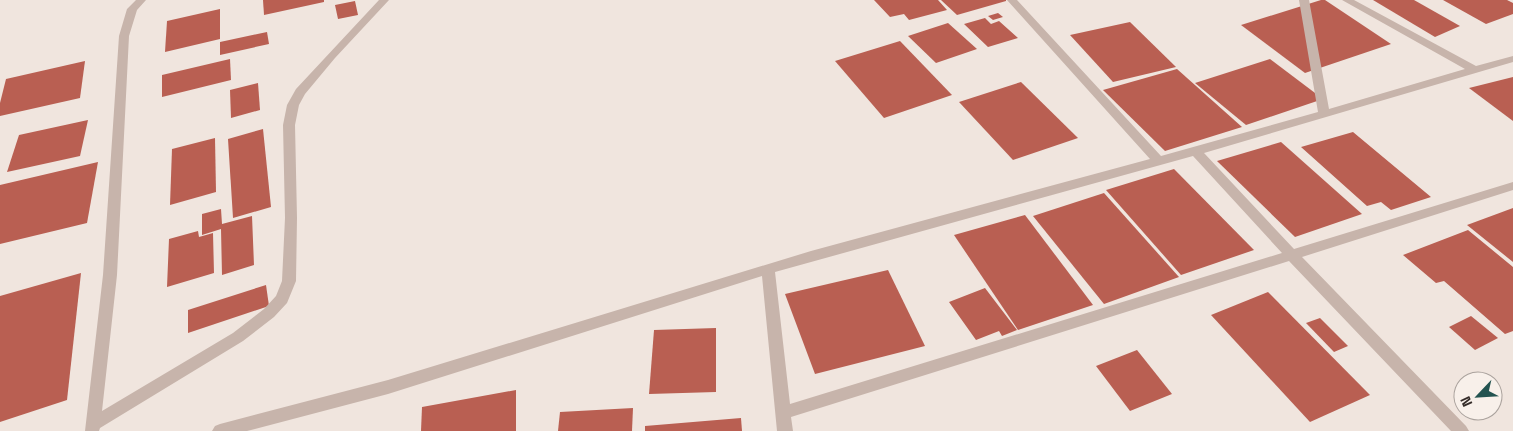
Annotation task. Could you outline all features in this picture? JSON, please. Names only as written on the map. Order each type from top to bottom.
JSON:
[{"type":"street","points":[[92,428],[110,276],[124,36],[132,9],[141,0]]},
{"type":"street","points":[[92,428],[238,337],[269,313],[282,299],[289,281],[291,218],[289,125],[293,105],[300,92],[324,63],[384,0]]},
{"type":"street","points":[[1012,0],[1158,161]]},
{"type":"street","points":[[1304,0],[1324,114]]},
{"type":"street","points":[[1347,0],[1474,70]]},
{"type":"street","points":[[220,431],[388,387],[768,269],[1158,161],[1513,59]]},
{"type":"street","points":[[1195,150],[1292,255],[1461,431]]},
{"type":"street","points":[[784,413],[1513,186]]},
{"type":"street","points":[[768,269],[785,431]]},
{"type":"building","points":[[263,0],[324,0],[324,2],[264,15]]},
{"type":"building","points":[[874,0],[938,0],[947,10],[909,20],[904,14],[890,17]]},
{"type":"building","points":[[941,0],[1006,0],[1006,1],[957,15]]},
{"type":"building","points":[[1325,0],[1391,44],[1305,73],[1241,25]]},
{"type":"building","points":[[1373,0],[1414,0],[1460,26],[1435,37]]},
{"type":"building","points":[[1443,0],[1507,0],[1513,3],[1513,14],[1486,24]]},
{"type":"building","points":[[355,1],[358,15],[338,19],[335,5]]},
{"type":"building","points":[[220,9],[220,39],[165,52],[167,21]]},
{"type":"building","points":[[998,13],[1003,17],[993,20],[988,16]]},
{"type":"building","points":[[985,18],[991,24],[999,21],[1018,38],[988,47],[964,24]]},
{"type":"building","points":[[1130,22],[1176,67],[1113,82],[1070,35]]},
{"type":"building","points":[[948,23],[977,49],[936,63],[908,36]]},
{"type":"building","points":[[267,32],[269,44],[220,55],[220,42]]},
{"type":"building","points":[[900,41],[952,95],[884,118],[835,61]]},
{"type":"building","points":[[230,59],[231,80],[162,97],[162,75]]},
{"type":"building","points":[[1270,59],[1323,99],[1246,125],[1195,83]]},
{"type":"building","points":[[85,61],[80,98],[0,116],[0,103],[6,79]]},
{"type":"building","points":[[1177,69],[1242,127],[1165,151],[1103,90]]},
{"type":"building","points":[[1513,77],[1513,121],[1469,88]]},
{"type":"building","points":[[1021,82],[1078,138],[1013,160],[959,102]]},
{"type":"building","points":[[258,83],[260,110],[231,118],[230,90]]},
{"type":"building","points":[[88,120],[80,156],[7,172],[19,135]]},
{"type":"building","points":[[263,129],[271,207],[233,218],[228,139]]},
{"type":"building","points":[[1353,132],[1431,197],[1391,210],[1381,202],[1367,206],[1301,147]]},
{"type":"building","points":[[215,138],[216,192],[170,205],[172,149]]},
{"type":"building","points":[[1281,142],[1362,214],[1295,237],[1217,161]]},
{"type":"building","points":[[98,162],[87,223],[0,244],[0,185]]},
{"type":"building","points":[[1174,169],[1254,250],[1181,275],[1106,190]]},
{"type":"building","points":[[1104,193],[1179,277],[1104,304],[1033,216]]},
{"type":"building","points":[[1513,208],[1513,262],[1467,225]]},
{"type":"building","points":[[221,209],[222,224],[252,216],[254,265],[222,275],[221,229],[202,235],[202,214]]},
{"type":"building","points":[[1025,215],[1093,305],[1018,330],[954,235]]},
{"type":"building","points":[[1468,230],[1513,267],[1513,331],[1505,334],[1444,281],[1436,283],[1403,255]]},
{"type":"building","points":[[198,231],[199,237],[213,233],[214,273],[167,287],[169,239]]},
{"type":"building","points":[[888,270],[925,346],[815,374],[785,294]]},
{"type":"building","points":[[81,273],[67,400],[0,422],[0,296]]},
{"type":"building","points":[[266,285],[269,306],[188,333],[188,310]]},
{"type":"building","points":[[985,288],[1017,330],[1002,336],[999,331],[976,340],[949,302]]},
{"type":"building","points":[[1268,292],[1370,395],[1310,422],[1211,315]]},
{"type":"building","points":[[1471,316],[1498,338],[1475,350],[1449,327]]},
{"type":"building","points":[[1320,318],[1348,346],[1334,352],[1306,323]]},
{"type":"building","points":[[716,328],[716,392],[649,394],[654,330]]},
{"type":"building","points":[[1137,350],[1172,394],[1130,411],[1096,366]]},
{"type":"building","points":[[516,390],[516,431],[421,431],[422,407]]},
{"type":"building","points":[[633,408],[632,431],[558,431],[560,412]]},
{"type":"building","points":[[741,418],[742,431],[645,431],[645,426]]}]
